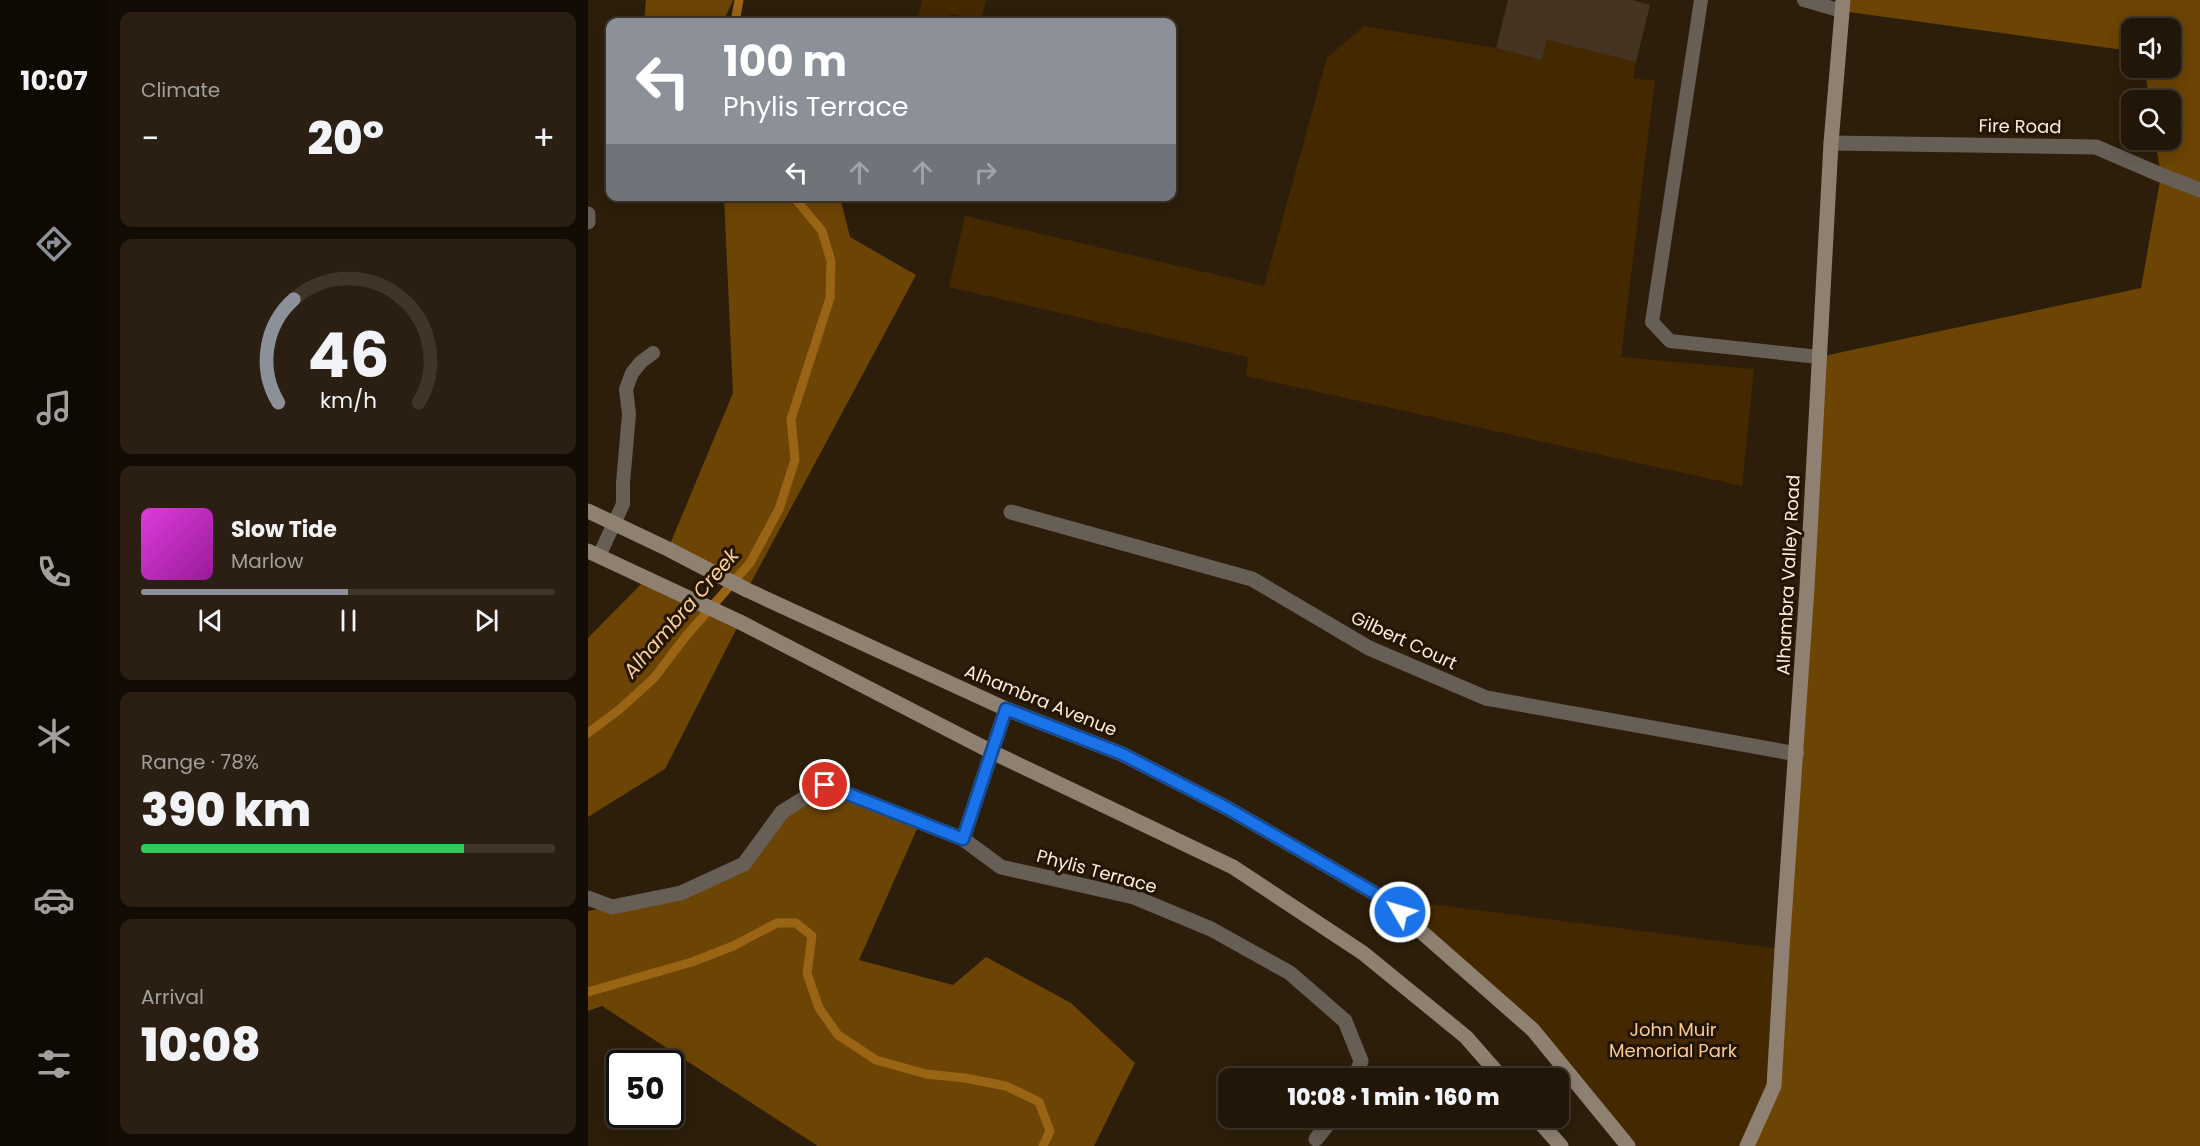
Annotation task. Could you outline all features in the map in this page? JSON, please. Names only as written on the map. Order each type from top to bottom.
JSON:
[{"type":"main road","name":"Alhambra Valley Road","points":[[1747,1146],[1774,1086],[1797,754],[1831,143],[1843,5]]},
{"type":"main road","name":"Alhambra Avenue","points":[[588,511],[747,590],[1006,709],[1122,754],[1227,808],[1383,898],[1533,1030],[1628,1146]]},
{"type":"main road","points":[[593,554],[740,622],[992,752],[1238,871],[1363,953],[1466,1038],[1493,1068]]},
{"type":"main road","points":[[1545,1128],[1561,1146]]},
{"type":"street","name":"Fire Road","points":[[1831,143],[2096,147],[2200,190]]},
{"type":"street","points":[[588,214],[588,222]]},
{"type":"street","name":"Gilbert Court","points":[[1011,512],[1252,579],[1369,648],[1486,698],[1797,754]]},
{"type":"street","points":[[963,839],[1006,709]]},
{"type":"street","name":"Phylis Terrace","points":[[588,898],[612,907],[681,893],[744,864],[782,813],[825,785],[963,839],[1001,867],[1134,897],[1200,924],[1290,973],[1345,1021],[1361,1061],[1359,1068]]},
{"type":"street","points":[[1316,1138],[1324,1128]]},
{"type":"lane","points":[[1701,0],[1652,322],[1670,341],[1819,357]]},
{"type":"lane","points":[[1804,0],[1843,5]]},
{"type":"lane","points":[[593,554],[615,524],[623,504],[622,483],[629,414],[626,389],[632,373],[653,353]]},
{"type":"green space","points":[[922,0],[986,0],[982,18],[951,14],[950,18],[918,18]]},
{"type":"green space","points":[[1364,26],[1496,48],[1542,60],[1547,40],[1636,62],[1633,79],[1655,80],[1621,357],[1754,369],[1742,486],[1246,376],[1248,357],[949,287],[965,216],[1264,286],[1327,58]]},
{"type":"green space","name":"John Muir Memorial Park","points":[[1383,898],[1782,949],[1774,1086],[1747,1146],[1628,1146],[1569,1074],[1569,1068],[1564,1068],[1533,1030]]},
{"type":"shaded area","points":[[646,0],[733,0],[725,18],[644,18]]},
{"type":"shaded area","points":[[1843,0],[2200,0],[2200,1146],[1747,1146],[1774,1086],[1819,357],[2141,288],[2161,175],[2157,150],[2181,150],[2181,90],[2148,90],[2146,78],[2181,78],[2181,18],[2121,18],[2121,50],[1842,11]]},
{"type":"shaded area","points":[[724,201],[841,201],[850,237],[916,275],[747,590],[668,549],[733,393]]},
{"type":"shaded area","points":[[647,578],[740,622],[665,769],[588,817],[588,638]]},
{"type":"shaded area","points":[[825,785],[920,822],[859,960],[953,985],[986,957],[1071,1003],[1135,1063],[1094,1146],[818,1146],[684,1059],[684,1050],[670,1050],[602,1006],[588,1011],[588,911],[681,893],[744,864],[782,812]]},
{"type":"building","points":[[1508,0],[1632,0],[1650,5],[1636,62],[1547,40],[1542,60],[1496,48]]},
{"type":"waterway","name":"Alhambra Creek","points":[[736,18],[739,0]]},
{"type":"waterway","name":"Alhambra Creek","points":[[588,733],[620,709],[654,678],[686,636],[750,563],[779,509],[795,460],[791,419],[830,298],[831,261],[822,231],[797,201]]},
{"type":"waterway","name":"Alhambra Creek","points":[[588,992],[692,962],[733,946],[777,923],[796,923],[812,936],[807,973],[819,1008],[838,1035],[876,1060],[926,1074],[965,1078],[1006,1086],[1039,1102],[1050,1131],[1043,1146]]},
{"type":"route","points":[[825,785],[963,839],[1006,709],[1122,754],[1227,808],[1383,898],[1400,912]]}]
